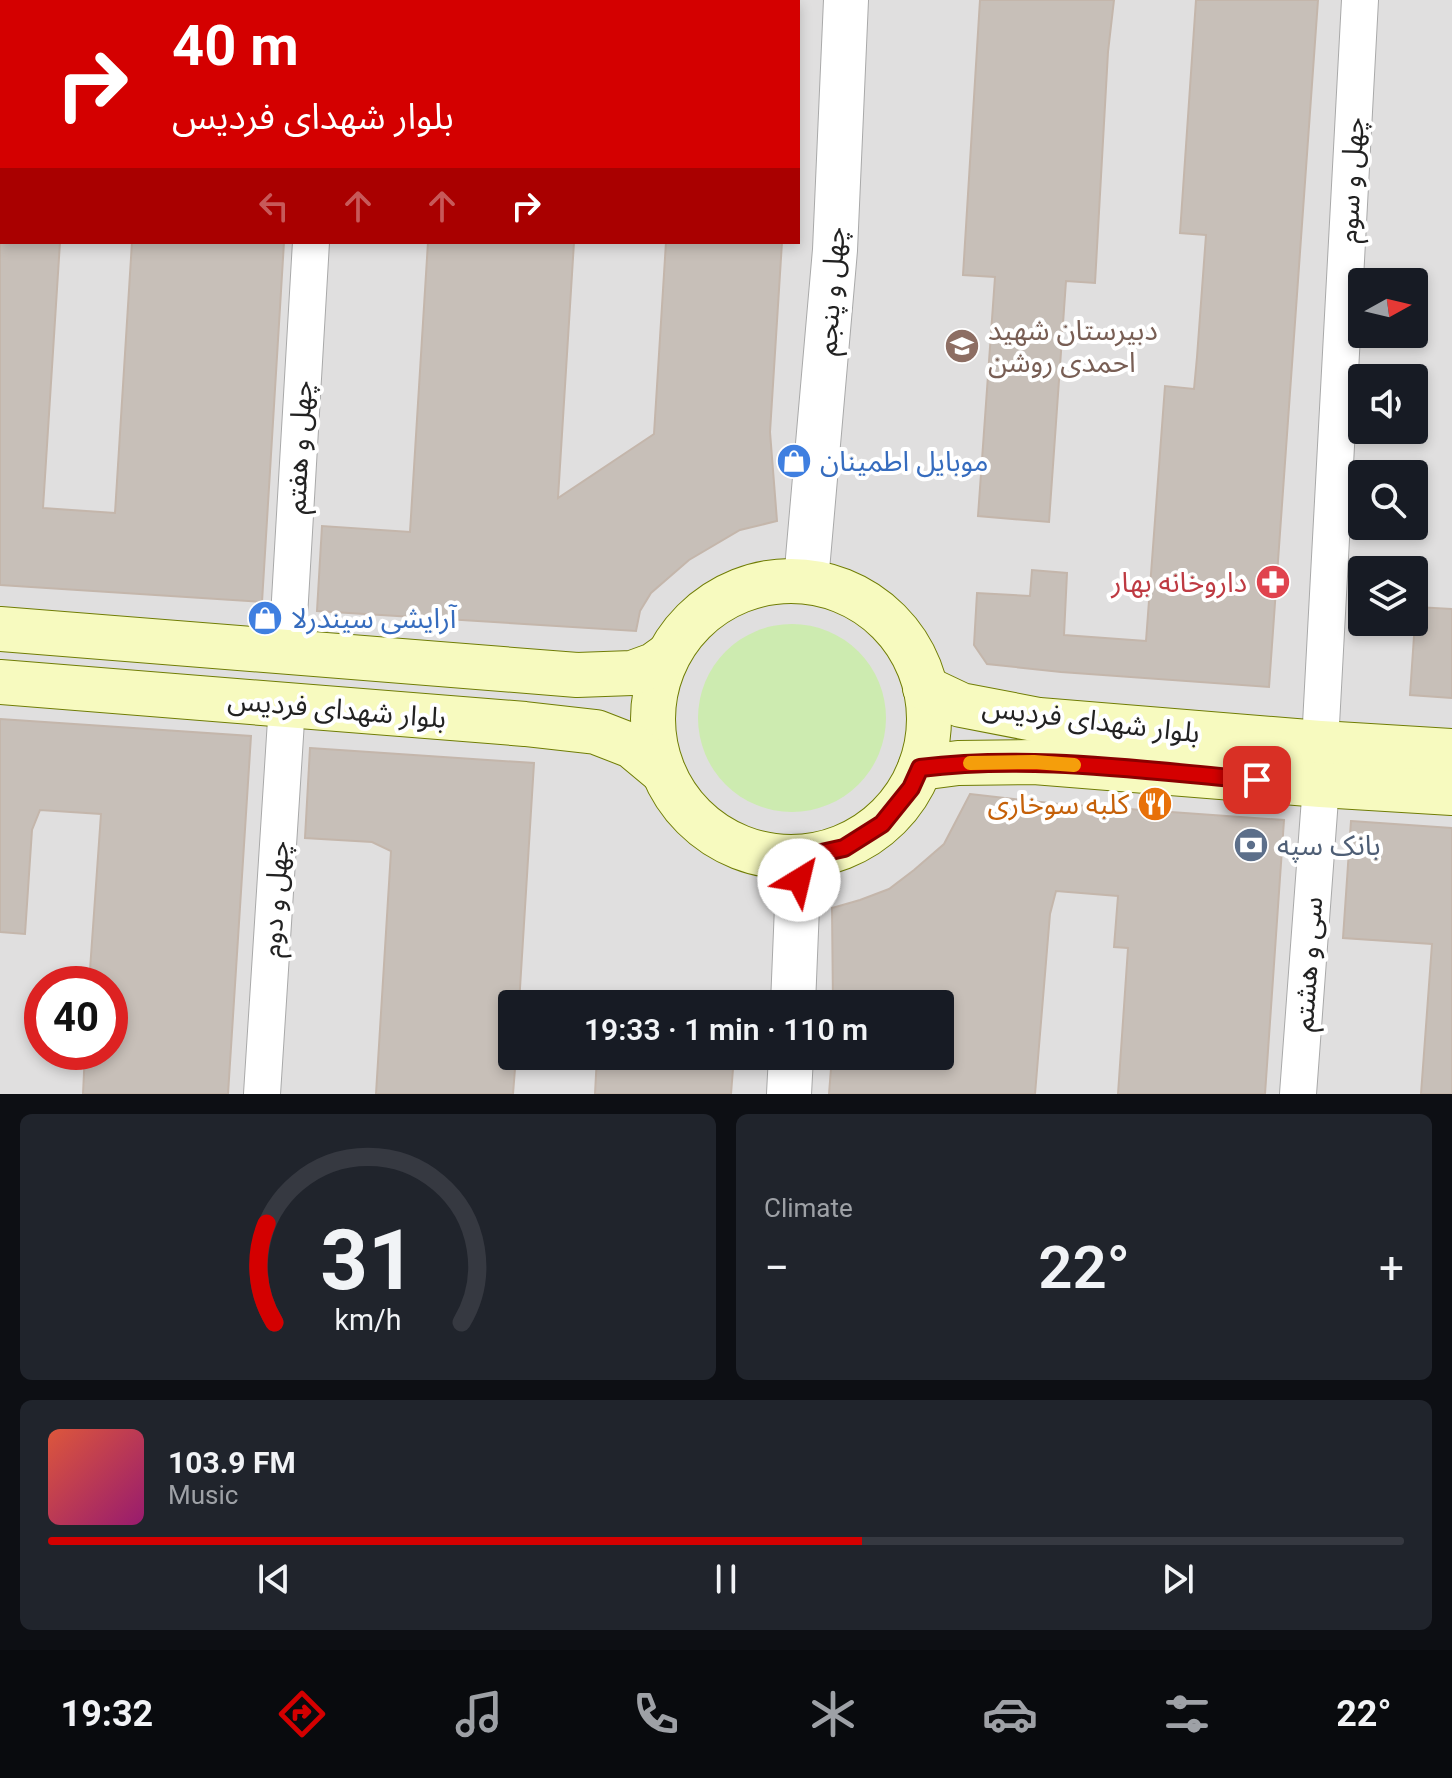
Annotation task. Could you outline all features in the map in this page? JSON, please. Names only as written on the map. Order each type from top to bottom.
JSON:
[{"type":"main road","points":[[806,581],[849,594],[885,619],[912,651],[927,696],[928,725],[920,768],[911,788],[882,824],[844,848],[799,858],[756,854],[717,837],[684,808],[662,771],[652,730],[656,687],[668,655],[695,619],[726,596],[761,583],[806,581]]},
{"type":"main road","name":"بلوار شهدای فردیس","points":[[0,629],[577,675],[632,673],[654,665],[668,655]]},
{"type":"main road","name":"بلوار شهدای فردیس","points":[[0,682],[596,732],[632,746],[662,771]]},
{"type":"main road","name":"بلوار شهدای فردیس","points":[[925,688],[961,705],[1321,764],[1452,793]]},
{"type":"main road","name":"بلوار شهدای فردیس","points":[[920,768],[958,763],[1034,762],[1321,764],[1452,751]]},
{"type":"street","name":"چهل و پنجم","points":[[806,581],[835,250],[846,0]]},
{"type":"street","name":"چهل و سوم","points":[[1321,764],[1360,0]]},
{"type":"street","name":"چهل و هفتم","points":[[287,651],[311,244]]},
{"type":"street","name":"چهل و دوم","points":[[262,1094],[287,705]]},
{"type":"street","name":"سی و هشتم","points":[[1298,1094],[1321,764]]},
{"type":"street","points":[[794,990],[799,858]]},
{"type":"street","points":[[789,1094],[790,1070]]},
{"type":"shaded area","points":[[800,0],[1452,0],[1452,1094],[0,1094],[0,244],[800,244]]},
{"type":"green space","points":[[792,624],[828,632],[858,652],[878,682],[886,718],[878,754],[858,784],[828,804],[792,812],[756,804],[726,784],[706,754],[698,718],[706,682],[726,652],[756,632]]},
{"type":"building","points":[[980,0],[1114,0],[1108,52],[1095,283],[1066,281],[1049,522],[978,516],[995,277],[963,275]]},
{"type":"building","points":[[1196,0],[1318,0],[1269,687],[987,664],[974,645],[977,593],[1030,596],[1032,570],[1067,573],[1064,635],[1146,641],[1165,386],[1194,389],[1197,357],[1206,235],[1180,233]]},
{"type":"building","points":[[0,244],[60,244],[43,508],[115,513],[132,244],[284,244],[262,602],[0,585]]},
{"type":"building","points":[[428,244],[574,244],[558,498],[654,434],[666,244],[782,244],[770,432],[777,521],[740,530],[689,560],[651,593],[640,611],[636,631],[317,611],[322,526],[410,532]]},
{"type":"building","points":[[1428,608],[1452,609],[1452,698],[1410,695],[1414,636],[1428,636]]},
{"type":"building","points":[[0,719],[251,736],[228,1094],[83,1094],[84,1070],[128,1070],[128,966],[90,966],[101,814],[40,810],[32,830],[25,934],[0,932]]},
{"type":"building","points":[[310,748],[534,763],[520,990],[498,990],[498,1070],[515,1070],[513,1094],[376,1094],[391,851],[372,842],[305,838]]},
{"type":"building","points":[[970,794],[1059,804],[1284,820],[1265,1094],[1118,1094],[1128,948],[1114,947],[1118,896],[1056,891],[1050,914],[1035,1094],[829,1094],[831,1070],[954,1070],[954,990],[833,990],[832,908],[889,889],[944,844]]},
{"type":"building","points":[[1351,821],[1452,828],[1452,1094],[1421,1094],[1432,944],[1343,938]]},
{"type":"building","points":[[596,1070],[733,1070],[731,1094],[595,1094]]},
{"type":"slow traffic","points":[[970,763],[1074,765]]},
{"type":"place","name":"دبیرستان شهید احمدی روشن","points":[[962,346]]},
{"type":"place","name":"موبایل اطمینان","points":[[794,461]]},
{"type":"place","name":"داروخانه بهار","points":[[1273,582]]},
{"type":"place","name":"آرایشی سیندرلا","points":[[265,618]]},
{"type":"place","name":"کلبه سوخاری","points":[[1155,804]]},
{"type":"place","name":"بانک سپه","points":[[1251,845]]},
{"type":"route","points":[[799,880],[799,858],[844,848],[882,824],[911,788],[920,768],[958,763],[1034,762],[1257,780]]}]
